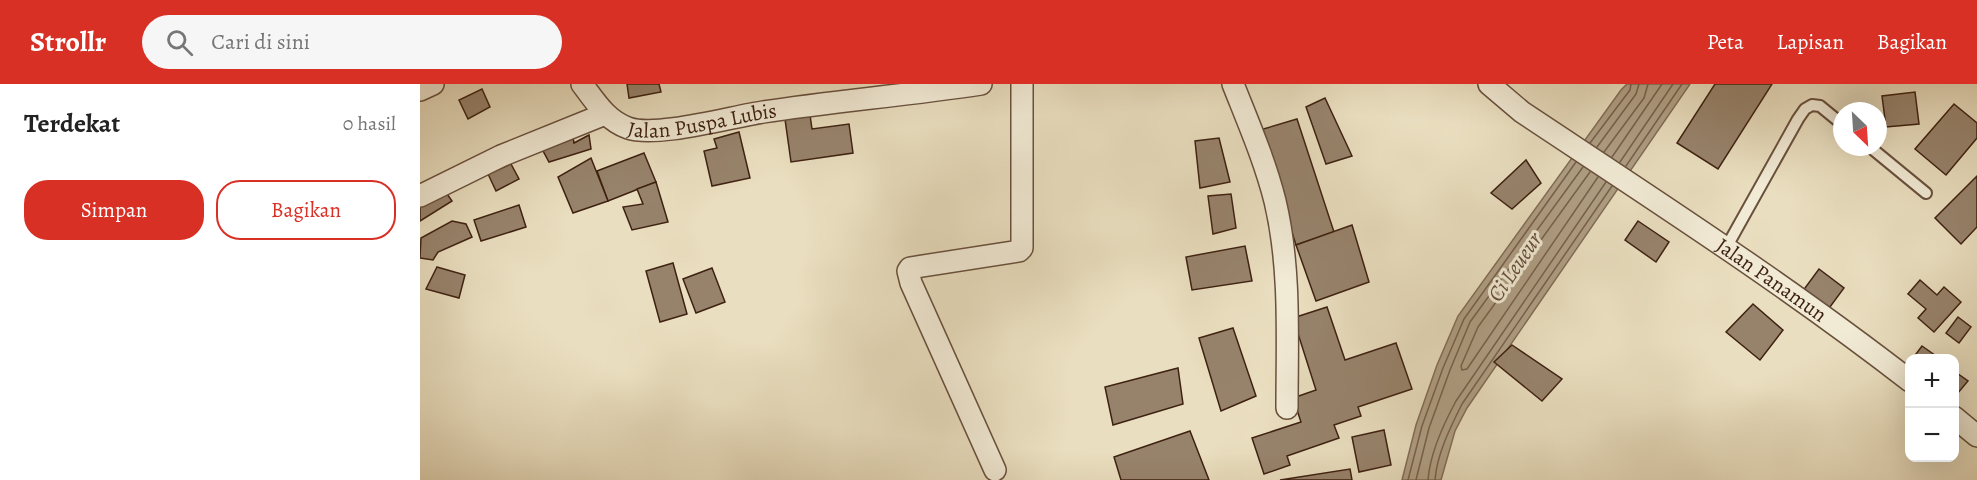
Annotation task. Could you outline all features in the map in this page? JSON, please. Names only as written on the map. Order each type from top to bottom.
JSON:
[{"type":"street","points":[[420,90],[433,84]]},
{"type":"street","points":[[420,196],[501,156],[605,114],[582,84]]},
{"type":"street","name":"Jalan Puspa Lubis","points":[[605,114],[629,129],[662,130],[922,88],[981,84]]},
{"type":"street","points":[[995,470],[908,272],[910,268],[1019,251],[1022,248],[1022,84]]},
{"type":"street","points":[[1233,84],[1257,144],[1272,191],[1284,258],[1287,408]]},
{"type":"street","name":"Jalan Panamun","points":[[1489,84],[1522,112],[1837,324],[1905,377]]},
{"type":"street","points":[[1959,421],[1977,436]]},
{"type":"lane","points":[[1726,248],[1805,109],[1812,105],[1820,106],[1833,117]]},
{"type":"lane","points":[[1881,156],[1926,193]]},
{"type":"water","name":"Ci Leueur","points":[[1627,84],[1690,84],[1467,408],[1455,431],[1441,480],[1402,480],[1416,425],[1437,365],[1458,316]]},
{"type":"building","points":[[627,84],[659,84],[661,92],[629,98]]},
{"type":"building","points":[[1715,84],[1772,84],[1718,169],[1677,143]]},
{"type":"building","points":[[482,89],[490,107],[468,119],[459,100]]},
{"type":"building","points":[[1915,92],[1919,124],[1887,127],[1887,102],[1883,102],[1882,96]]},
{"type":"building","points":[[1325,98],[1352,156],[1326,164],[1306,107]]},
{"type":"building","points":[[1954,104],[1977,123],[1977,138],[1946,175],[1915,149]]},
{"type":"building","points":[[809,108],[812,129],[849,124],[853,153],[791,162],[784,112]]},
{"type":"building","points":[[1297,119],[1334,232],[1296,245],[1260,130]]},
{"type":"building","points":[[572,132],[574,143],[589,135],[591,149],[549,162],[541,147]]},
{"type":"building","points":[[739,132],[750,178],[712,186],[704,151],[717,148],[714,139]]},
{"type":"building","points":[[1219,138],[1230,182],[1200,188],[1195,141]]},
{"type":"building","points":[[644,153],[656,182],[608,201],[597,171]]},
{"type":"building","points":[[591,158],[608,201],[573,213],[558,177]]},
{"type":"building","points":[[1526,160],[1541,183],[1512,209],[1491,193]]},
{"type":"building","points":[[511,164],[519,179],[496,191],[488,174]]},
{"type":"building","points":[[1977,176],[1977,227],[1961,244],[1935,218]]},
{"type":"building","points":[[656,182],[668,222],[632,230],[623,207],[643,204],[637,189]]},
{"type":"building","points":[[445,191],[452,201],[420,221],[420,205]]},
{"type":"building","points":[[1231,194],[1236,228],[1213,234],[1208,196]]},
{"type":"building","points":[[519,205],[526,227],[481,241],[474,220]]},
{"type":"building","points":[[452,221],[466,224],[472,237],[438,252],[433,260],[420,258],[421,238]]},
{"type":"building","points":[[1638,221],[1669,242],[1656,262],[1625,240]]},
{"type":"building","points":[[1352,225],[1369,282],[1316,301],[1296,245]]},
{"type":"building","points":[[1245,246],[1252,281],[1192,290],[1186,257]]},
{"type":"building","points":[[673,263],[687,314],[660,322],[646,271]]},
{"type":"building","points":[[437,267],[465,275],[459,298],[426,289]]},
{"type":"building","points":[[712,268],[725,302],[696,313],[683,279]]},
{"type":"building","points":[[1819,269],[1844,288],[1827,311],[1802,292]]},
{"type":"building","points":[[1920,280],[1937,295],[1944,287],[1961,302],[1934,332],[1918,318],[1926,309],[1908,294]]},
{"type":"building","points":[[1753,304],[1783,330],[1760,360],[1726,332]]},
{"type":"building","points":[[1327,307],[1345,360],[1396,343],[1412,389],[1358,407],[1361,416],[1334,425],[1339,438],[1287,456],[1290,465],[1264,474],[1252,438],[1301,422],[1293,398],[1316,390],[1293,318]]},
{"type":"building","points":[[1958,317],[1971,327],[1959,343],[1946,333]]},
{"type":"building","points":[[1233,328],[1256,396],[1221,411],[1199,338]]},
{"type":"building","points":[[1512,345],[1562,379],[1542,401],[1494,362]]},
{"type":"building","points":[[1922,346],[1933,354],[1916,354]]},
{"type":"building","points":[[1178,368],[1183,404],[1113,425],[1105,387]]},
{"type":"building","points":[[1959,375],[1968,381],[1959,392]]},
{"type":"building","points":[[1384,430],[1391,465],[1359,472],[1352,437]]},
{"type":"building","points":[[1190,431],[1209,480],[1121,480],[1114,457]]},
{"type":"building","points":[[1350,469],[1352,480],[1280,480]]}]
